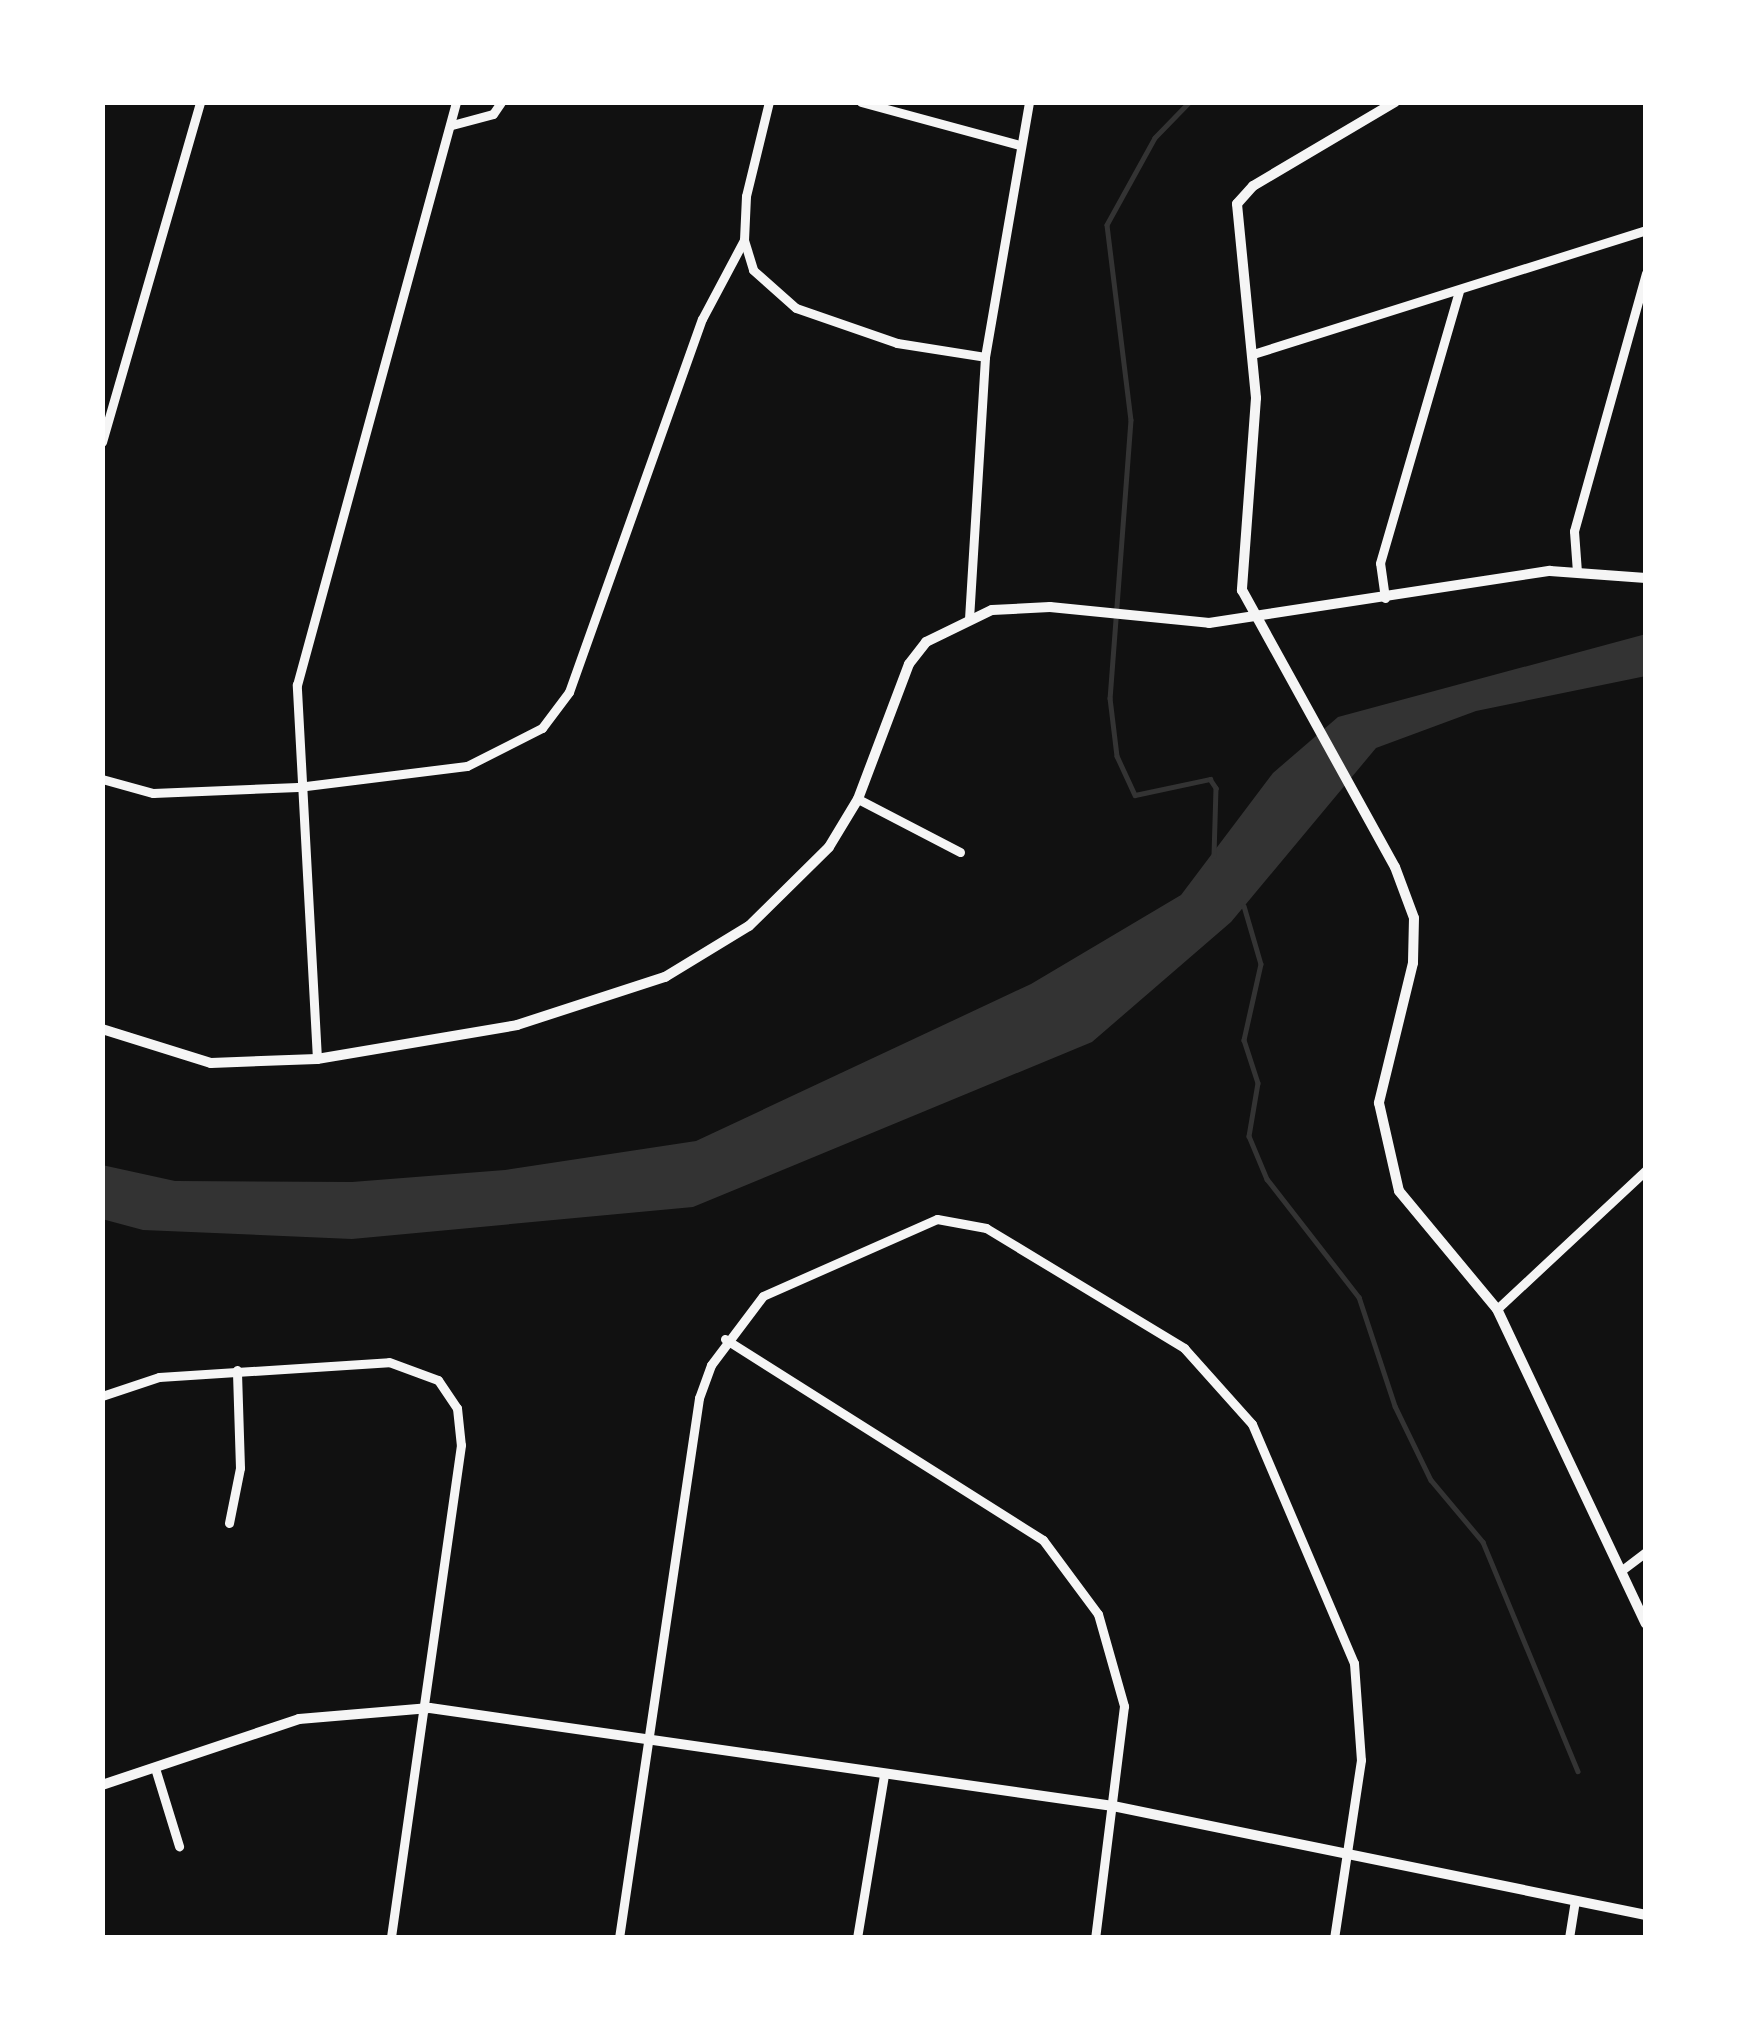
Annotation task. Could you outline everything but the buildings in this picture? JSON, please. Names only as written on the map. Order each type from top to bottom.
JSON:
[{"type":"street","points":[[102,442],[200,102]]},
{"type":"street","points":[[317,1059],[298,787],[297,685],[456,102]]},
{"type":"street","points":[[452,125],[493,114],[501,102]]},
{"type":"street","points":[[769,102],[746,196],[744,240],[753,269],[796,308],[879,338],[985,357]]},
{"type":"street","points":[[861,102],[1016,144]]},
{"type":"street","points":[[969,619],[985,357],[1016,144],[1029,102]]},
{"type":"street","points":[[1394,102],[1253,186],[1237,204],[1253,354],[1254,471],[1240,572],[1254,617],[1353,790],[1414,918],[1413,963],[1381,1073],[1384,1146],[1418,1222],[1497,1309],[1646,1624]]},
{"type":"street","points":[[1253,354],[1646,230]]},
{"type":"street","points":[[102,779],[153,793],[298,787],[467,766],[542,728],[569,692],[702,319],[744,240]]},
{"type":"street","points":[[1577,572],[1574,531],[1646,273]]},
{"type":"street","points":[[1385,598],[1380,563],[1459,290]]},
{"type":"street","points":[[102,1029],[211,1063],[317,1059],[517,1025],[665,977],[749,926],[793,886],[858,799],[909,664],[926,642],[969,619],[1016,608],[1146,619],[1254,617],[1577,572],[1646,578]]},
{"type":"street","points":[[858,799],[960,852]]},
{"type":"street","points":[[1497,1309],[1646,1170]]},
{"type":"street","points":[[619,1938],[699,1398],[725,1339],[763,1296],[937,1219],[986,1228],[1184,1348],[1252,1424],[1346,1641],[1360,1760],[1334,1938]]},
{"type":"street","points":[[725,1339],[1042,1540],[1090,1601],[1111,1648],[1124,1706],[1095,1938]]},
{"type":"street","points":[[102,1396],[159,1377],[237,1370],[412,1366],[438,1380],[457,1408],[461,1445],[391,1938]]},
{"type":"street","points":[[229,1522],[239,1468],[237,1370]]},
{"type":"street","points":[[1622,1570],[1646,1552]]},
{"type":"street","points":[[102,1785],[299,1719],[425,1708],[1113,1806],[1646,1915]]},
{"type":"street","points":[[154,1768],[178,1846]]},
{"type":"street","points":[[857,1938],[884,1775]]},
{"type":"street","points":[[1569,1938],[1575,1900]]},
{"type":"shaded area","points":[[1646,634],[1646,676],[1476,711],[1376,748],[1231,922],[1092,1042],[693,1207],[352,1239],[143,1230],[102,1219],[102,1165],[175,1181],[352,1182],[505,1170],[696,1141],[1031,984],[1181,895],[1273,773],[1338,717]]},
{"type":"waterway","points":[[1190,102],[1155,138],[1107,225],[1131,420],[1110,698],[1117,756],[1135,795],[1210,779],[1216,788],[1214,856]]},
{"type":"waterway","points":[[1244,906],[1261,964],[1244,1040],[1258,1083],[1249,1136],[1267,1179],[1359,1297],[1395,1406],[1431,1480],[1483,1542],[1578,1771]]}]
